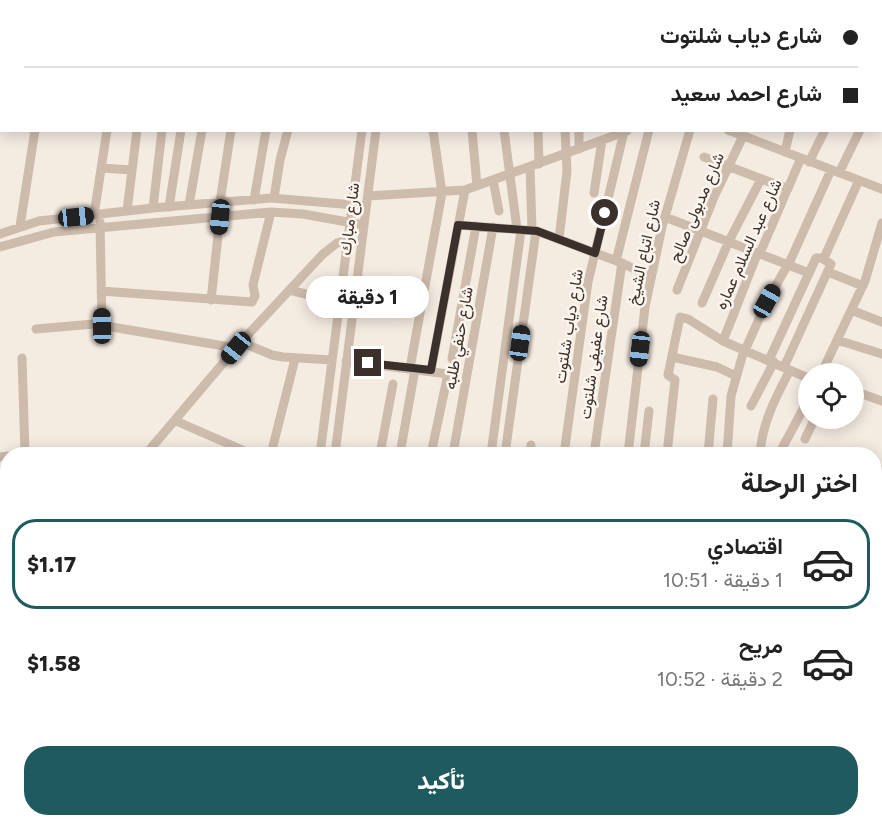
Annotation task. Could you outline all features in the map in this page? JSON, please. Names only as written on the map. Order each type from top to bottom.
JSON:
[{"type":"street","points":[[20,226],[35,132]]},
{"type":"street","points":[[102,326],[100,228],[97,214],[106,132]]},
{"type":"street","points":[[128,211],[137,132]]},
{"type":"street","points":[[153,208],[162,132]]},
{"type":"street","points":[[169,207],[181,132]]},
{"type":"street","points":[[189,205],[202,132]]},
{"type":"street","points":[[220,202],[231,132]]},
{"type":"street","points":[[254,200],[266,132]]},
{"type":"street","points":[[273,198],[287,132]]},
{"type":"street","name":"شارع مبارك","points":[[321,447],[362,132]]},
{"type":"street","name":"شارع مبارك","points":[[335,447],[376,132]]},
{"type":"street","points":[[401,447],[442,193],[433,132]]},
{"type":"street","points":[[472,132],[477,186]]},
{"type":"street","points":[[492,447],[519,229],[504,132]]},
{"type":"street","points":[[506,447],[534,231],[538,132]]},
{"type":"street","points":[[559,239],[567,171],[565,132]]},
{"type":"street","points":[[579,132],[579,149]]},
{"type":"street","points":[[0,234],[39,221],[153,208],[273,198],[352,205],[367,201],[465,190],[535,166],[621,132]]},
{"type":"street","name":"شارع دياب شلتوت","points":[[565,447],[588,282],[621,132]]},
{"type":"street","name":"شارع عفيفى شلتوت","points":[[595,447],[619,262],[649,132]]},
{"type":"street","name":"شارع اتباع الشيخ","points":[[629,447],[645,307],[665,217],[689,132]]},
{"type":"street","points":[[733,132],[882,189]]},
{"type":"street","points":[[755,141],[757,132]]},
{"type":"street","points":[[784,152],[789,132]]},
{"type":"street","name":"شارع عبد السلام عماره","points":[[723,341],[756,256],[760,254],[788,189],[824,132]]},
{"type":"street","points":[[728,447],[731,396],[745,350],[767,301],[835,171],[859,132]]},
{"type":"street","name":"شارع مدبولى صالح","points":[[677,290],[728,166],[743,136]]},
{"type":"street","points":[[594,193],[602,140]]},
{"type":"street","points":[[704,157],[788,189]]},
{"type":"street","points":[[101,168],[132,170]]},
{"type":"street","points":[[702,303],[729,242],[762,179]]},
{"type":"street","points":[[493,180],[499,211]]},
{"type":"street","points":[[823,259],[859,180]]},
{"type":"street","points":[[431,370],[465,190]]},
{"type":"street","points":[[332,219],[334,203]]},
{"type":"street","points":[[1,246],[54,232],[271,212],[303,214],[364,225]]},
{"type":"street","points":[[101,291],[250,303],[253,300],[253,285],[271,212]]},
{"type":"street","points":[[211,300],[220,217]]},
{"type":"street","points":[[665,217],[809,273]]},
{"type":"street","points":[[826,363],[863,286],[882,223]]},
{"type":"street","points":[[458,225],[534,231],[619,262],[651,277]]},
{"type":"street","points":[[452,359],[476,226]]},
{"type":"street","name":"شارع حنفي طلبه","points":[[454,447],[493,227]]},
{"type":"street","points":[[152,447],[238,345],[289,290],[328,249],[347,240]]},
{"type":"street","points":[[751,406],[816,258],[831,262],[770,411],[761,447]]},
{"type":"street","points":[[828,272],[863,286]]},
{"type":"street","points":[[289,290],[339,302]]},
{"type":"street","points":[[851,310],[882,322]]},
{"type":"street","points":[[668,447],[675,380],[668,376],[680,316],[723,341],[798,373]]},
{"type":"street","points":[[36,329],[75,324],[102,326],[238,345],[295,359],[332,360]]},
{"type":"street","points":[[837,340],[882,354]]},
{"type":"street","points":[[672,357],[717,367],[736,376]]},
{"type":"street","points":[[22,358],[22,447]]},
{"type":"street","points":[[273,447],[295,359]]},
{"type":"street","points":[[346,361],[446,372],[448,375],[433,447]]},
{"type":"street","points":[[329,383],[343,385]]},
{"type":"street","points":[[381,447],[393,384]]},
{"type":"street","points":[[864,395],[882,401]]},
{"type":"street","points":[[709,447],[714,399]]},
{"type":"street","points":[[645,447],[649,411]]},
{"type":"street","points":[[783,447],[798,419]]},
{"type":"street","points":[[176,421],[236,447]]},
{"type":"street","points":[[806,439],[810,429]]},
{"type":"route","points":[[368,363],[431,370],[458,225],[537,231],[595,253],[605,213]]}]
